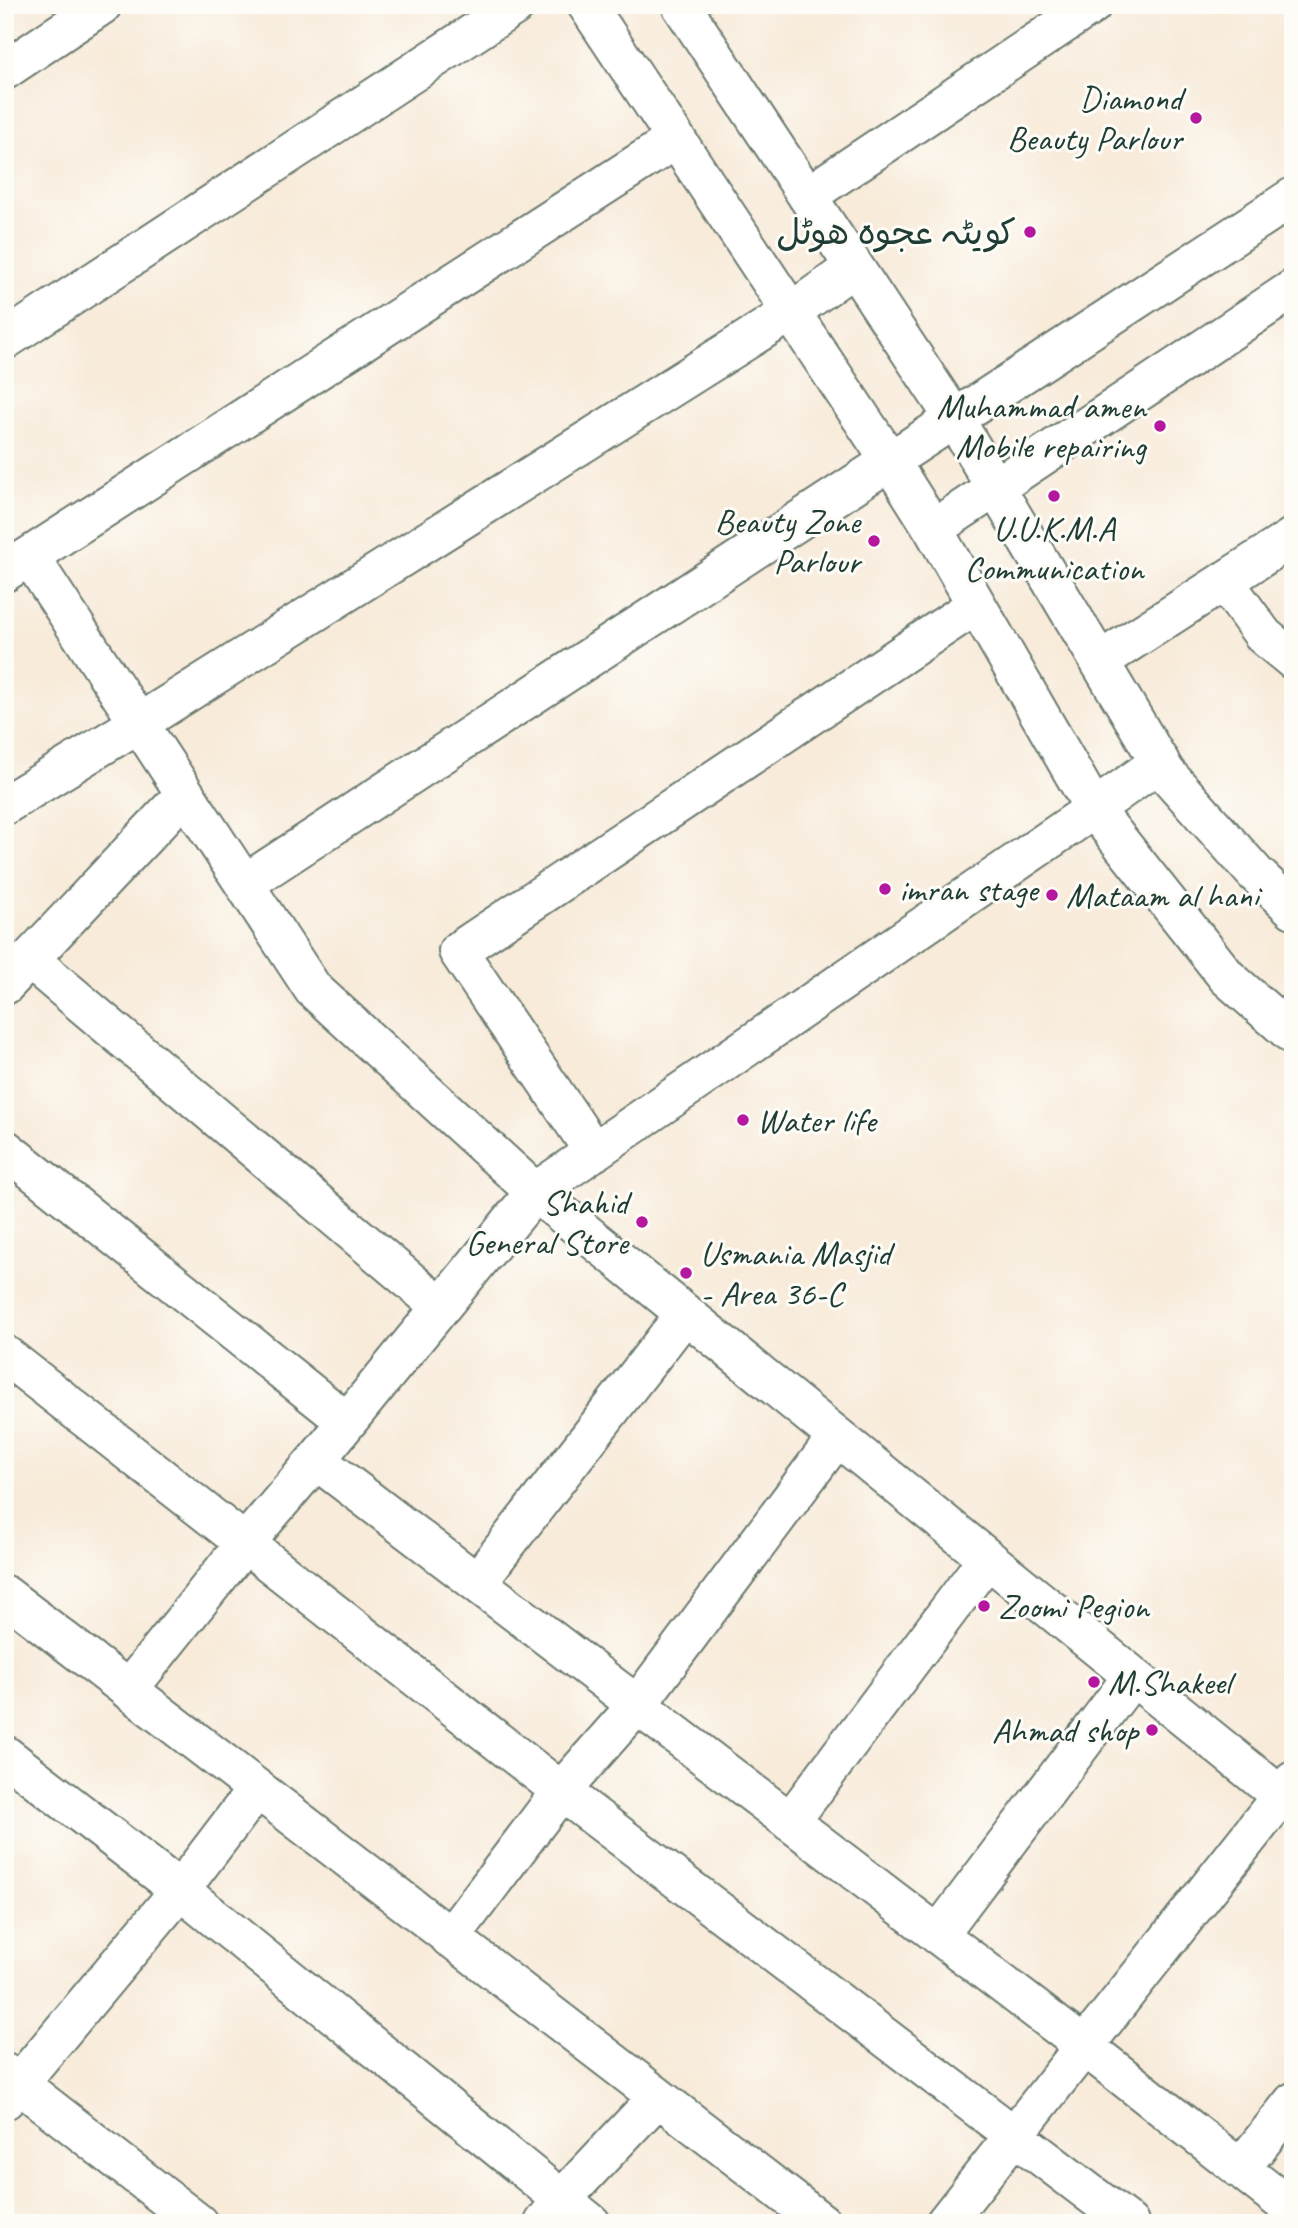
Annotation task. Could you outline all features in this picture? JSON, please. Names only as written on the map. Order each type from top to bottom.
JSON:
[{"type":"street","points":[[5,70],[102,5]]},
{"type":"street","points":[[5,340],[516,5]]},
{"type":"street","points":[[587,5],[933,529],[1094,809],[1227,977],[1293,1035]]},
{"type":"street","points":[[807,196],[1092,5]]},
{"type":"street","points":[[694,10],[807,196],[954,418],[1166,773],[1255,873],[1293,909]]},
{"type":"street","points":[[676,139],[18,564],[139,723],[313,989],[535,1192],[1132,1676],[1287,1789],[945,2223]]},
{"type":"street","points":[[244,884],[1293,197]]},
{"type":"street","points":[[5,805],[791,312],[854,267]]},
{"type":"street","points":[[933,529],[1293,289]]},
{"type":"street","points":[[1100,661],[1293,537]]},
{"type":"street","points":[[1224,581],[1264,636],[1293,660]]},
{"type":"street","points":[[594,1152],[458,951],[976,605]]},
{"type":"street","points":[[128,1690],[246,1542],[535,1192],[1160,762]]},
{"type":"street","points":[[185,794],[17,972],[441,1307]]},
{"type":"street","points":[[5,1149],[346,1422]]},
{"type":"street","points":[[477,1583],[685,1314]]},
{"type":"street","points":[[5,1355],[561,1791],[1129,2223]]},
{"type":"street","points":[[450,1938],[561,1791],[637,1705],[837,1437]]},
{"type":"street","points":[[316,1460],[1084,2046],[1293,2210]]},
{"type":"street","points":[[790,1822],[987,1559]]},
{"type":"street","points":[[5,1595],[822,2223]]},
{"type":"street","points":[[939,1935],[1132,1676]]},
{"type":"street","points":[[5,1755],[180,1891],[553,2211],[591,2223]]},
{"type":"street","points":[[198,2223],[10,2086],[180,1891],[257,1789]]},
{"type":"street","points":[[553,2211],[658,2096]]},
{"type":"street","points":[[1240,2169],[1293,2102]]},
{"type":"place","name":"Diamond Beauty Parlour","points":[[1196,118]]},
{"type":"place","name":"کویٹہ عجوہ ھوٹل","points":[[1030,232]]},
{"type":"place","name":"Muhammad amen Mobile repairing","points":[[1160,426]]},
{"type":"place","name":"U.U.K.M.A Communication","points":[[1054,496]]},
{"type":"place","name":"Beauty Zone Parlour","points":[[874,541]]},
{"type":"place","name":"imran stage","points":[[885,889]]},
{"type":"place","name":"Mataam al hani","points":[[1052,895]]},
{"type":"place","name":"Water life","points":[[743,1120]]},
{"type":"place","name":"Shahid General Store","points":[[642,1222]]},
{"type":"place","name":"Usmania Masjid - Area 36-C","points":[[686,1273]]},
{"type":"place","name":"Zoomi Pegion","points":[[984,1606]]},
{"type":"place","name":"M.Shakeel","points":[[1094,1682]]},
{"type":"place","name":"Ahmad shop","points":[[1152,1730]]}]
